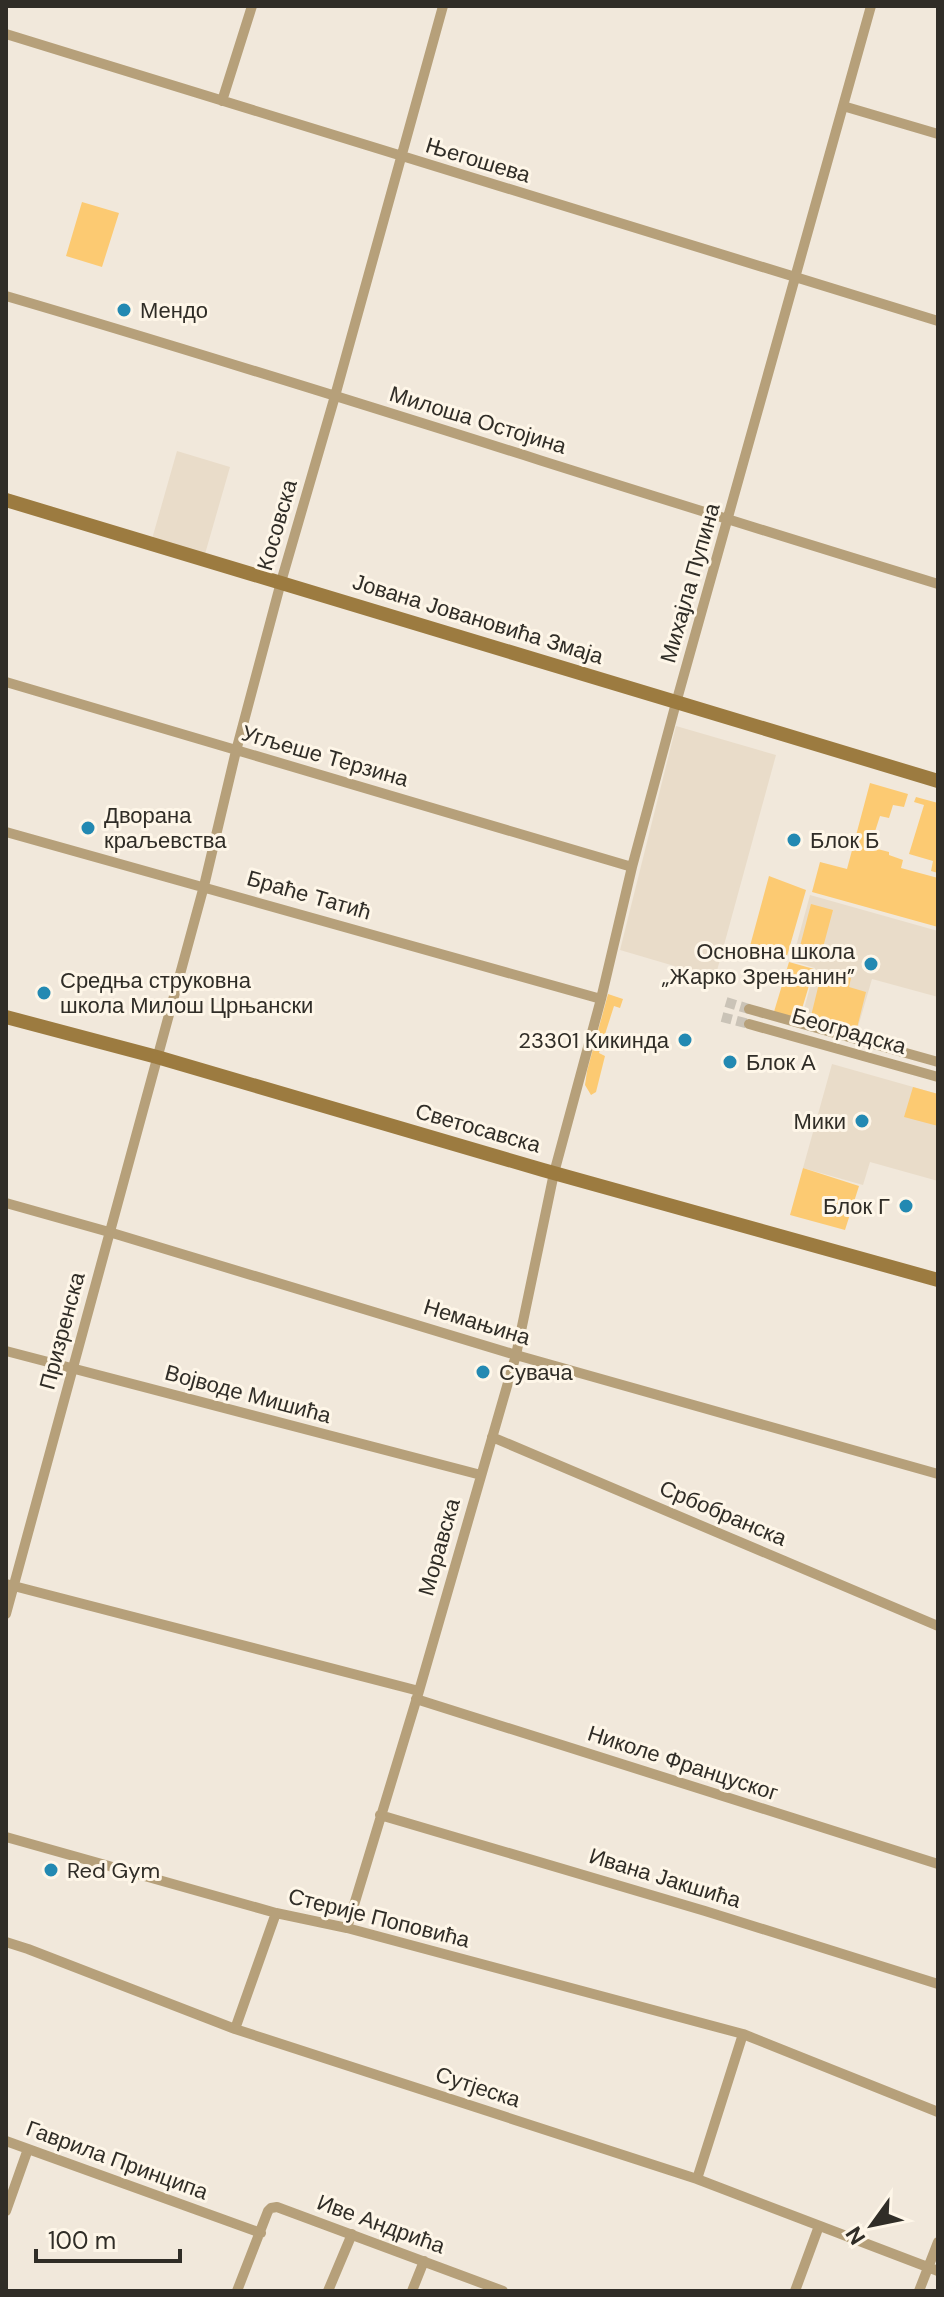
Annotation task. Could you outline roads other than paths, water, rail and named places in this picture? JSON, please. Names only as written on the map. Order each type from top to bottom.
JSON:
[{"type":"main road","name":"Јована Јовановића Змаја","points":[[6,500],[938,781]]},
{"type":"main road","name":"Светосавска","points":[[6,1017],[157,1057],[554,1173],[938,1280]]},
{"type":"street","points":[[222,101],[252,6]]},
{"type":"street","name":"Косовска","points":[[157,1057],[281,582],[443,6]]},
{"type":"street","name":"Михајла Пупина","points":[[554,1173],[676,703],[871,6]]},
{"type":"street","name":"Његошева","points":[[6,34],[938,321]]},
{"type":"street","points":[[843,106],[938,134]]},
{"type":"street","name":"Милоша Остојина","points":[[6,296],[938,584]]},
{"type":"street","name":"Угљеше Терзина","points":[[6,682],[632,867]]},
{"type":"street","name":"Браће Татић","points":[[6,832],[601,999]]},
{"type":"street","name":"Београдска","points":[[749,1009],[938,1062]]},
{"type":"street","name":"Београдска","points":[[749,1024],[938,1077]]},
{"type":"street","name":"Призренска","points":[[6,1614],[10,1585],[73,1369],[157,1057]]},
{"type":"street","name":"Моравска","points":[[347,1928],[516,1355],[554,1173]]},
{"type":"street","name":"Немањина","points":[[6,1203],[516,1355],[938,1474]]},
{"type":"street","name":"Војводе Мишића","points":[[6,1351],[481,1475]]},
{"type":"street","name":"Србобранска","points":[[492,1437],[938,1626]]},
{"type":"street","name":"Николе Француског","points":[[10,1585],[417,1695],[938,1864]]},
{"type":"street","name":"Ивана Јакшића","points":[[380,1815],[938,1984]]},
{"type":"street","name":"Стерије Поповића","points":[[6,1837],[276,1913],[347,1928],[743,2034],[938,2112]]},
{"type":"street","points":[[235,2029],[276,1913]]},
{"type":"street","name":"Сутјеска","points":[[6,1942],[235,2029],[697,2179],[933,2269]]},
{"type":"street","points":[[697,2179],[743,2034]]},
{"type":"street","name":"Гаврила Принципа","points":[[6,2141],[261,2233]]},
{"type":"street","points":[[6,2211],[28,2149]]},
{"type":"street","name":"Иве Андрића","points":[[261,2233],[268,2211],[277,2207],[501,2290]]},
{"type":"street","points":[[795,2291],[819,2226]]},
{"type":"street","points":[[237,2291],[261,2233]]},
{"type":"street","points":[[328,2291],[352,2234]]},
{"type":"street","points":[[919,2291],[933,2269],[938,2242]]},
{"type":"street","points":[[412,2291],[424,2261]]},
{"type":"tunnel","points":[[726,1002],[749,1009]]},
{"type":"tunnel","points":[[722,1017],[749,1024]]},
{"type":"place","name":"Мендо","points":[[124,310]]},
{"type":"place","name":"Дворана краљевства","points":[[88,828]]},
{"type":"place","name":"Блок Б","points":[[794,840]]},
{"type":"place","name":"Основна школа „Жарко Зрењанин”","points":[[871,964]]},
{"type":"place","name":"Средња струковна школа Милош Црњански","points":[[44,993]]},
{"type":"place","name":"23301 Кикинда","points":[[685,1040]]},
{"type":"place","name":"Блок А","points":[[730,1062]]},
{"type":"place","name":"Мики","points":[[862,1121]]},
{"type":"place","name":"Блок Г","points":[[906,1206]]},
{"type":"place","name":"Сувача","points":[[483,1372]]},
{"type":"place","name":"Red Gym","points":[[51,1870]]}]
